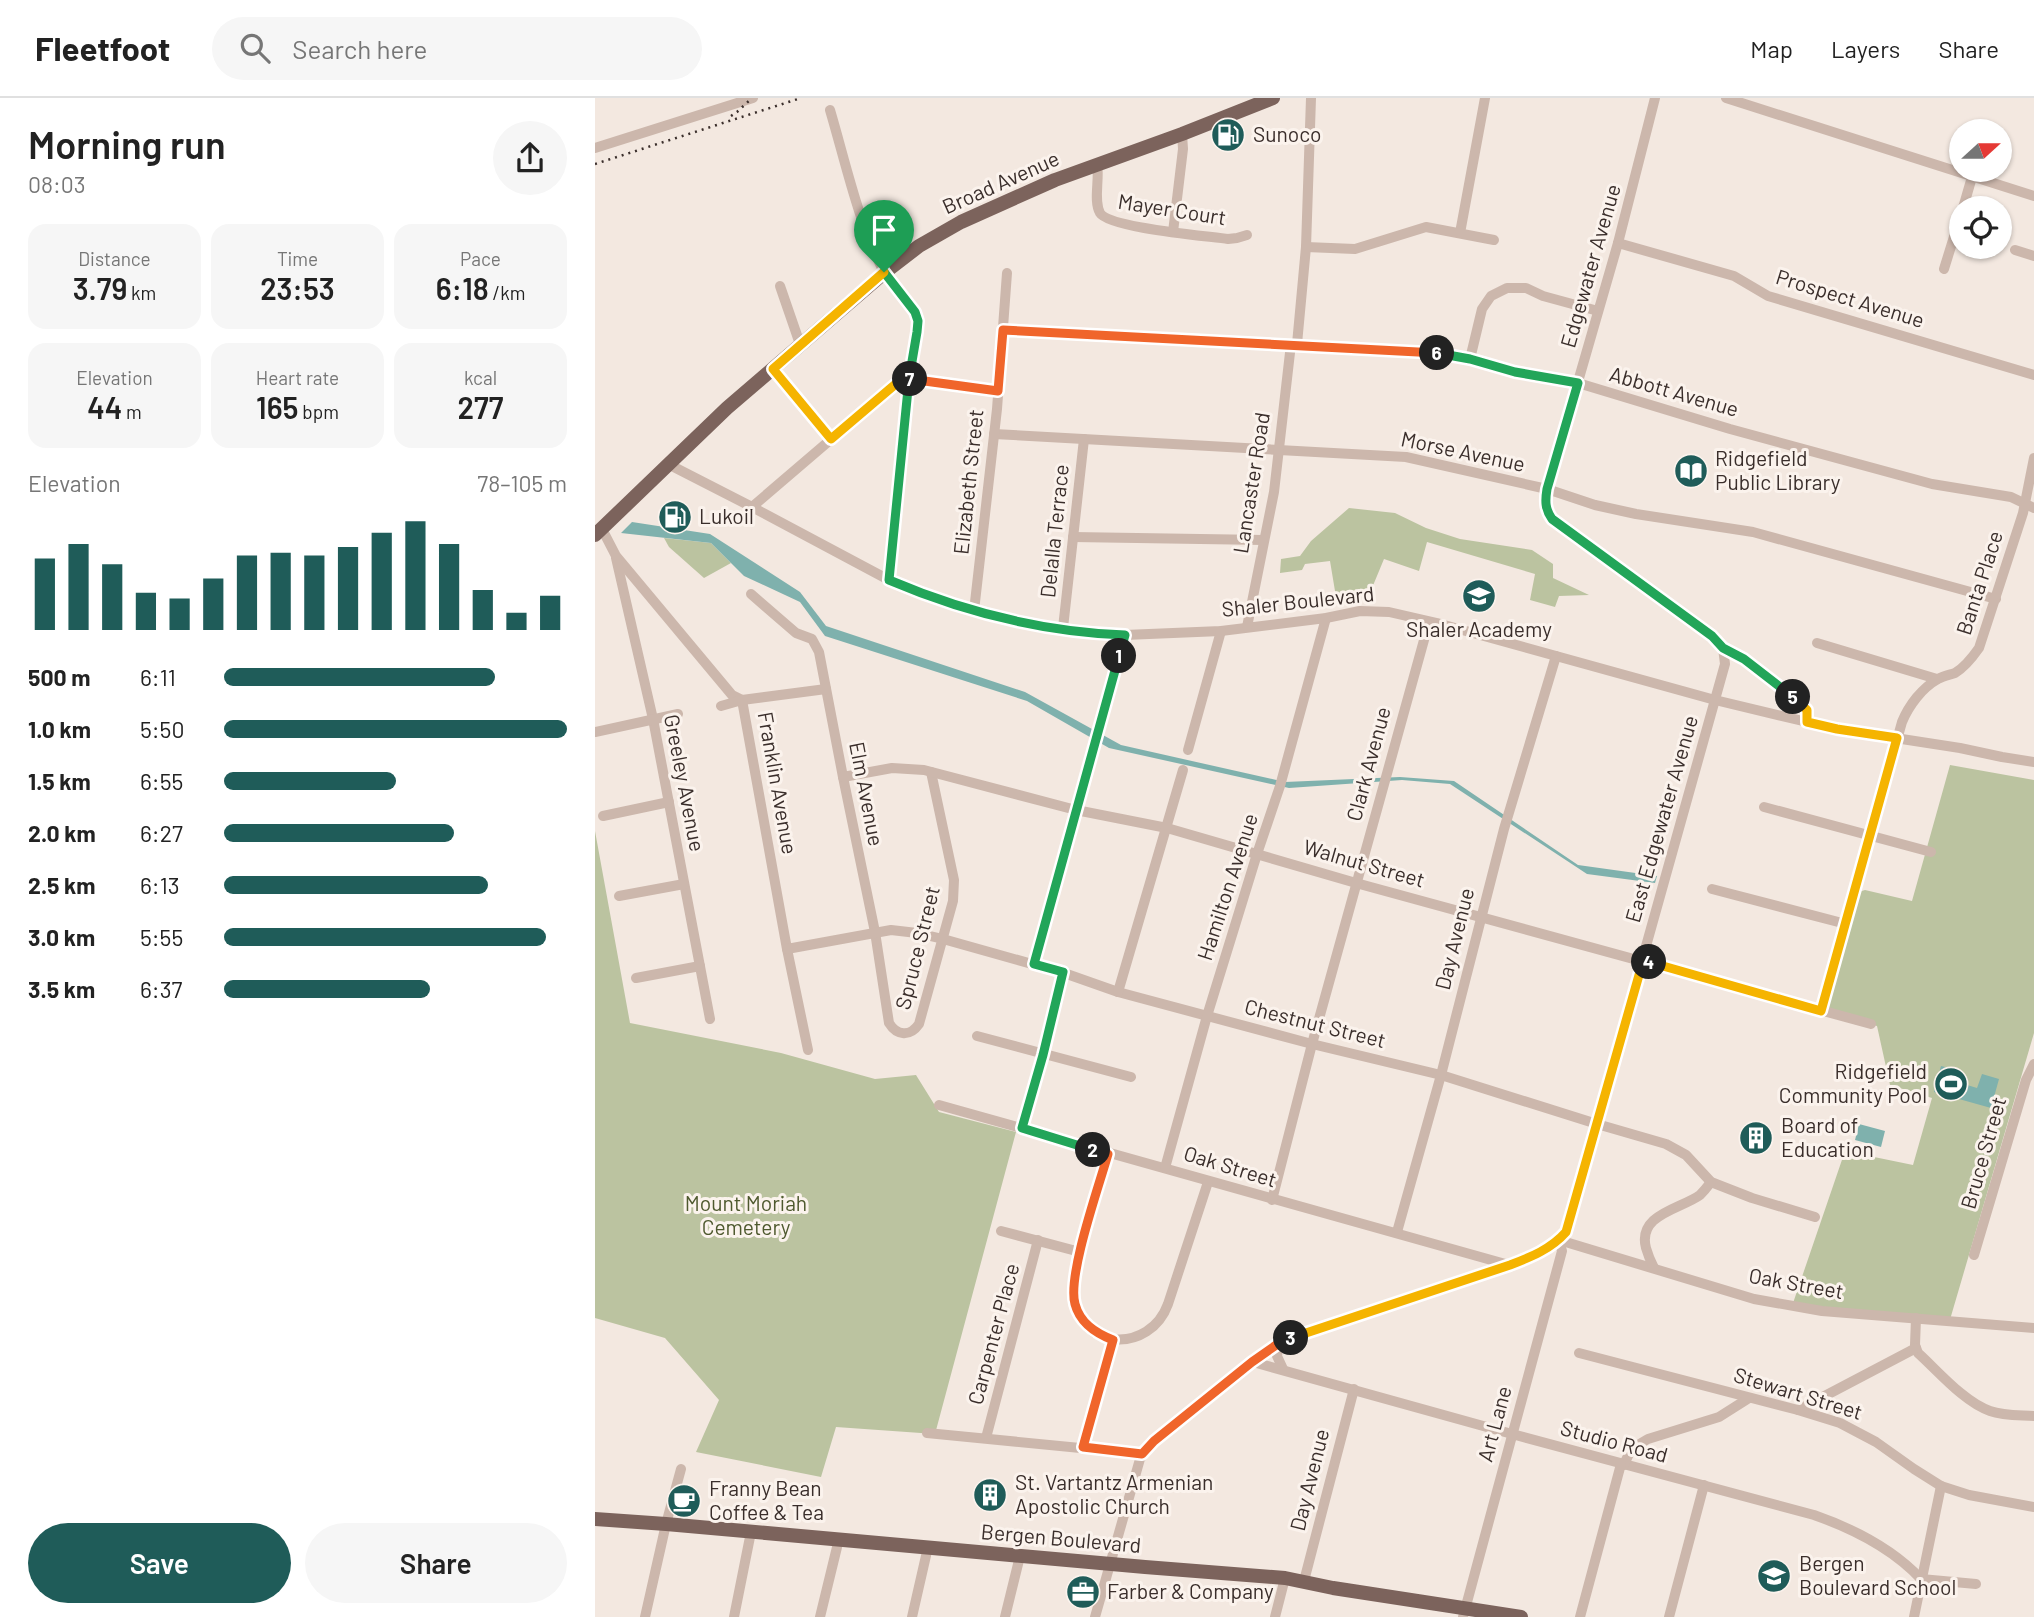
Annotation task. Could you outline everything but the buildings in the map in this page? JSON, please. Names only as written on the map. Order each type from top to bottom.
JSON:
[{"type":"main road","name":"Broad Avenue","points":[[598,532],[727,408],[884,272],[919,246],[961,222],[1055,180],[1273,98]]},
{"type":"main road","name":"Bergen Boulevard","points":[[595,1519],[1285,1578],[1464,1612],[1521,1617]]},
{"type":"street","points":[[595,148],[753,98]]},
{"type":"street","name":"Lancaster Road","points":[[1247,627],[1273,492],[1294,344],[1305,247],[1311,98]]},
{"type":"street","points":[[1460,233],[1485,98]]},
{"type":"street","name":"Edgewater Avenue","points":[[1655,98],[1618,243],[1545,503],[1552,519],[1712,636],[1723,648],[1744,659],[1800,702],[1807,710],[1807,722]]},
{"type":"street","points":[[1726,98],[1949,170]]},
{"type":"street","points":[[830,110],[865,226],[884,272],[915,312],[918,321],[909,379],[889,580]]},
{"type":"street","points":[[1173,232],[1183,153],[1182,134]]},
{"type":"street","name":"Mayer Court","points":[[1097,165],[1098,206],[1104,218],[1173,232],[1228,239],[1247,235]]},
{"type":"street","points":[[1988,182],[2034,196]]},
{"type":"street","points":[[1305,247],[1351,249],[1426,227],[1494,240]]},
{"type":"street","name":"Prospect Avenue","points":[[1618,243],[1734,276],[1768,296],[2034,375]]},
{"type":"street","points":[[2015,250],[2034,256]]},
{"type":"street","points":[[1944,269],[1949,253]]},
{"type":"street","name":"Elizabeth Street","points":[[974,611],[998,391],[1007,273]]},
{"type":"street","points":[[780,286],[800,344]]},
{"type":"street","points":[[1470,359],[1482,309],[1491,296],[1507,288],[1526,288],[1543,296],[1598,312]]},
{"type":"street","name":"Abbott Avenue","points":[[1003,330],[1419,351],[1470,359],[1515,372],[1578,383],[1730,429],[1921,481],[2011,497],[2030,506]]},
{"type":"street","points":[[773,369],[831,439]]},
{"type":"street","points":[[752,507],[898,382],[909,379],[998,391]]},
{"type":"street","name":"Morse Avenue","points":[[993,434],[1406,457],[1547,489],[1595,505],[1636,514],[1753,532],[1996,599]]},
{"type":"street","name":"Delalla Terrace","points":[[1063,628],[1084,439]]},
{"type":"street","name":"Banta Place","points":[[1821,1011],[1902,722],[1914,701],[1937,679],[1956,672],[1973,657],[1984,637],[2030,506],[2034,458]]},
{"type":"street","name":"Shaler Boulevard","points":[[668,464],[889,580],[924,595],[998,618],[1098,634],[1125,635],[1221,631],[1360,611],[1389,612],[1715,700],[1837,729],[2034,762]]},
{"type":"street","name":"Franklin Avenue","points":[[598,532],[732,695],[742,700],[807,1050]]},
{"type":"street","points":[[1073,537],[1264,540]]},
{"type":"street","name":"Greeley Avenue","points":[[616,556],[653,719],[710,1019]]},
{"type":"street","name":"Elm Avenue","points":[[751,594],[796,633],[807,636],[817,645],[875,932],[889,1023],[896,1031]]},
{"type":"street","name":"Hamilton Avenue","points":[[1165,1168],[1207,1016],[1281,784],[1326,618]]},
{"type":"street","name":"Clark Avenue","points":[[1272,1200],[1312,1044],[1429,622]]},
{"type":"street","points":[[1188,750],[1221,631]]},
{"type":"street","points":[[1034,964],[1125,635]]},
{"type":"street","points":[[1817,643],[1937,679]]},
{"type":"street","name":"East Edgewater Avenue","points":[[1559,1240],[1566,1232],[1643,961],[1725,664],[1723,648]]},
{"type":"street","name":"Day Avenue","points":[[1397,1232],[1441,1076],[1504,829],[1556,656]]},
{"type":"street","points":[[722,706],[742,700],[826,690]]},
{"type":"street","points":[[595,733],[678,714]]},
{"type":"street","name":"Walnut Street","points":[[843,777],[908,768],[1076,810],[1167,828],[1356,883],[1871,1024]]},
{"type":"street","points":[[1118,992],[1183,770]]},
{"type":"street","name":"Spruce Street","points":[[896,1031],[907,1034],[919,1024],[953,901],[954,880],[931,772]]},
{"type":"street","points":[[603,816],[669,803]]},
{"type":"street","points":[[1764,807],[1931,852]]},
{"type":"street","points":[[618,896],[684,884]]},
{"type":"street","points":[[1712,889],[1846,924]]},
{"type":"street","name":"Chestnut Street","points":[[787,949],[891,930],[943,939],[1063,972],[1118,992],[1441,1076],[1666,1144],[1695,1163],[1711,1182],[1815,1217]]},
{"type":"street","points":[[636,978],[700,966]]},
{"type":"street","points":[[1022,1128],[1063,972]]},
{"type":"street","points":[[977,1037],[1131,1077]]},
{"type":"street","name":"Bruce Street","points":[[1974,1255],[2026,1080],[2034,1063]]},
{"type":"street","name":"Oak Street","points":[[939,1105],[1510,1265]]},
{"type":"street","points":[[1108,1154],[1074,1280],[1075,1306],[1085,1323],[1102,1336],[1113,1340],[1138,1337],[1161,1319],[1208,1182]]},
{"type":"street","points":[[1654,1268],[1645,1239],[1649,1225],[1659,1215],[1701,1194],[1711,1182]]},
{"type":"street","points":[[1001,1230],[1080,1252]]},
{"type":"street","points":[[1095,1617],[1108,1564],[1142,1454],[1154,1441],[1279,1343],[1510,1265],[1533,1256],[1559,1240]]},
{"type":"street","name":"Oak Street","points":[[1559,1240],[1754,1299],[1789,1306],[2034,1328]]},
{"type":"street","name":"Art Lane","points":[[1464,1612],[1562,1251],[1559,1240]]},
{"type":"street","name":"Carpenter Place","points":[[986,1438],[1038,1241]]},
{"type":"street","points":[[1916,1318],[1918,1353],[1970,1400],[2003,1414],[2034,1416]]},
{"type":"street","points":[[1083,1447],[1113,1340]]},
{"type":"street","points":[[1279,1343],[1277,1356],[1283,1369]]},
{"type":"street","points":[[1798,1410],[1916,1348]]},
{"type":"street","name":"Stewart Street","points":[[1579,1353],[1840,1423],[1893,1453],[1941,1486],[1969,1495],[2034,1507]]},
{"type":"street","name":"Studio Road","points":[[1252,1362],[1833,1522],[1891,1552],[1921,1579]]},
{"type":"street","name":"Day Avenue","points":[[1304,1581],[1354,1389]]},
{"type":"street","points":[[1580,1617],[1629,1451],[1649,1439],[1719,1417],[1749,1398]]},
{"type":"street","points":[[927,1433],[1142,1454]]},
{"type":"street","points":[[645,1617],[681,1469]]},
{"type":"street","points":[[1669,1617],[1705,1485]]},
{"type":"street","points":[[1914,1617],[1941,1486]]},
{"type":"street","points":[[734,1617],[751,1532]]},
{"type":"street","points":[[820,1617],[838,1539]]},
{"type":"street","points":[[912,1617],[928,1547]]},
{"type":"street","points":[[1005,1617],[1020,1556]]},
{"type":"street","points":[[1275,1617],[1285,1578]]},
{"type":"street","points":[[1921,1579],[1976,1584]]},
{"type":"green space","points":[[1349,508],[1395,513],[1426,528],[1460,539],[1532,550],[1553,564],[1553,578],[1589,595],[1559,596],[1555,607],[1530,600],[1535,574],[1427,542],[1419,571],[1384,559],[1367,600],[1338,602],[1330,561],[1305,564],[1302,570],[1280,573],[1281,559],[1300,556],[1311,541]]},
{"type":"green space","points":[[664,538],[711,543],[731,563],[704,578],[669,547]]},
{"type":"green space","points":[[1950,765],[2034,780],[2034,1033],[1949,1323],[1792,1306],[1845,1151],[1913,1165],[1932,1098],[1890,1085],[1877,1026],[1821,1011],[1852,894],[1865,890],[1912,901]]},
{"type":"green space","name":"Mount Moriah Cemetery","points":[[595,831],[630,1023],[781,1053],[875,1079],[916,1075],[939,1112],[1016,1132],[935,1434],[836,1427],[821,1477],[696,1452],[719,1400],[665,1338],[595,1318]]},
{"type":"water","points":[[632,522],[710,534],[800,592],[826,626],[1025,692],[1121,745],[1285,782],[1400,777],[1454,781],[1578,865],[1657,876],[1655,883],[1587,874],[1450,784],[1402,780],[1289,788],[1109,748],[1027,701],[825,636],[800,602],[744,576],[711,543],[621,533]]},
{"type":"water","name":"Ridgefield Community Pool","points":[[1941,1066],[1957,1070],[1954,1081],[1977,1088],[1982,1074],[1999,1079],[1991,1108],[1934,1092]]},
{"type":"water","points":[[1859,1124],[1885,1131],[1881,1147],[1855,1140]]},
{"type":"railway","points":[[731,116],[752,98]]},
{"type":"railway","points":[[595,164],[801,98]]},
{"type":"place","name":"Sunoco","points":[[1228,135]]},
{"type":"place","name":"Ridgefield Public Library","points":[[1691,471]]},
{"type":"place","name":"Lukoil","points":[[675,517]]},
{"type":"place","name":"Shaler Academy","points":[[1479,596]]},
{"type":"place","name":"Ridgefield Community Pool","points":[[1951,1084]]},
{"type":"place","name":"Board of Education","points":[[1756,1138]]},
{"type":"place","name":"St. Vartantz Armenian Apostolic Church","points":[[990,1495]]},
{"type":"place","name":"Franny Bean Coffee & Tea","points":[[684,1501]]},
{"type":"place","name":"Bergen Boulevard School","points":[[1774,1576]]},
{"type":"place","name":"Farber & Company","points":[[1083,1592]]},
{"type":"route","points":[[884,272],[773,369],[831,439],[898,382],[909,379],[915,379],[998,391],[1003,330],[1419,351],[1470,359],[1515,372],[1578,383],[1547,489],[1545,503],[1552,519],[1712,636],[1723,648],[1744,659],[1800,702],[1807,710],[1807,722],[1897,738],[1821,1011],[1643,961],[1566,1232],[1559,1240],[1533,1256],[1510,1265],[1279,1343],[1154,1441],[1142,1454],[1083,1447],[1113,1340],[1093,1330],[1079,1316],[1073,1290],[1080,1252],[1108,1154],[1022,1128],[1063,972],[1034,964],[1125,635],[1098,634],[998,618],[952,605],[889,580],[909,379],[918,321],[915,312],[884,272]]}]
